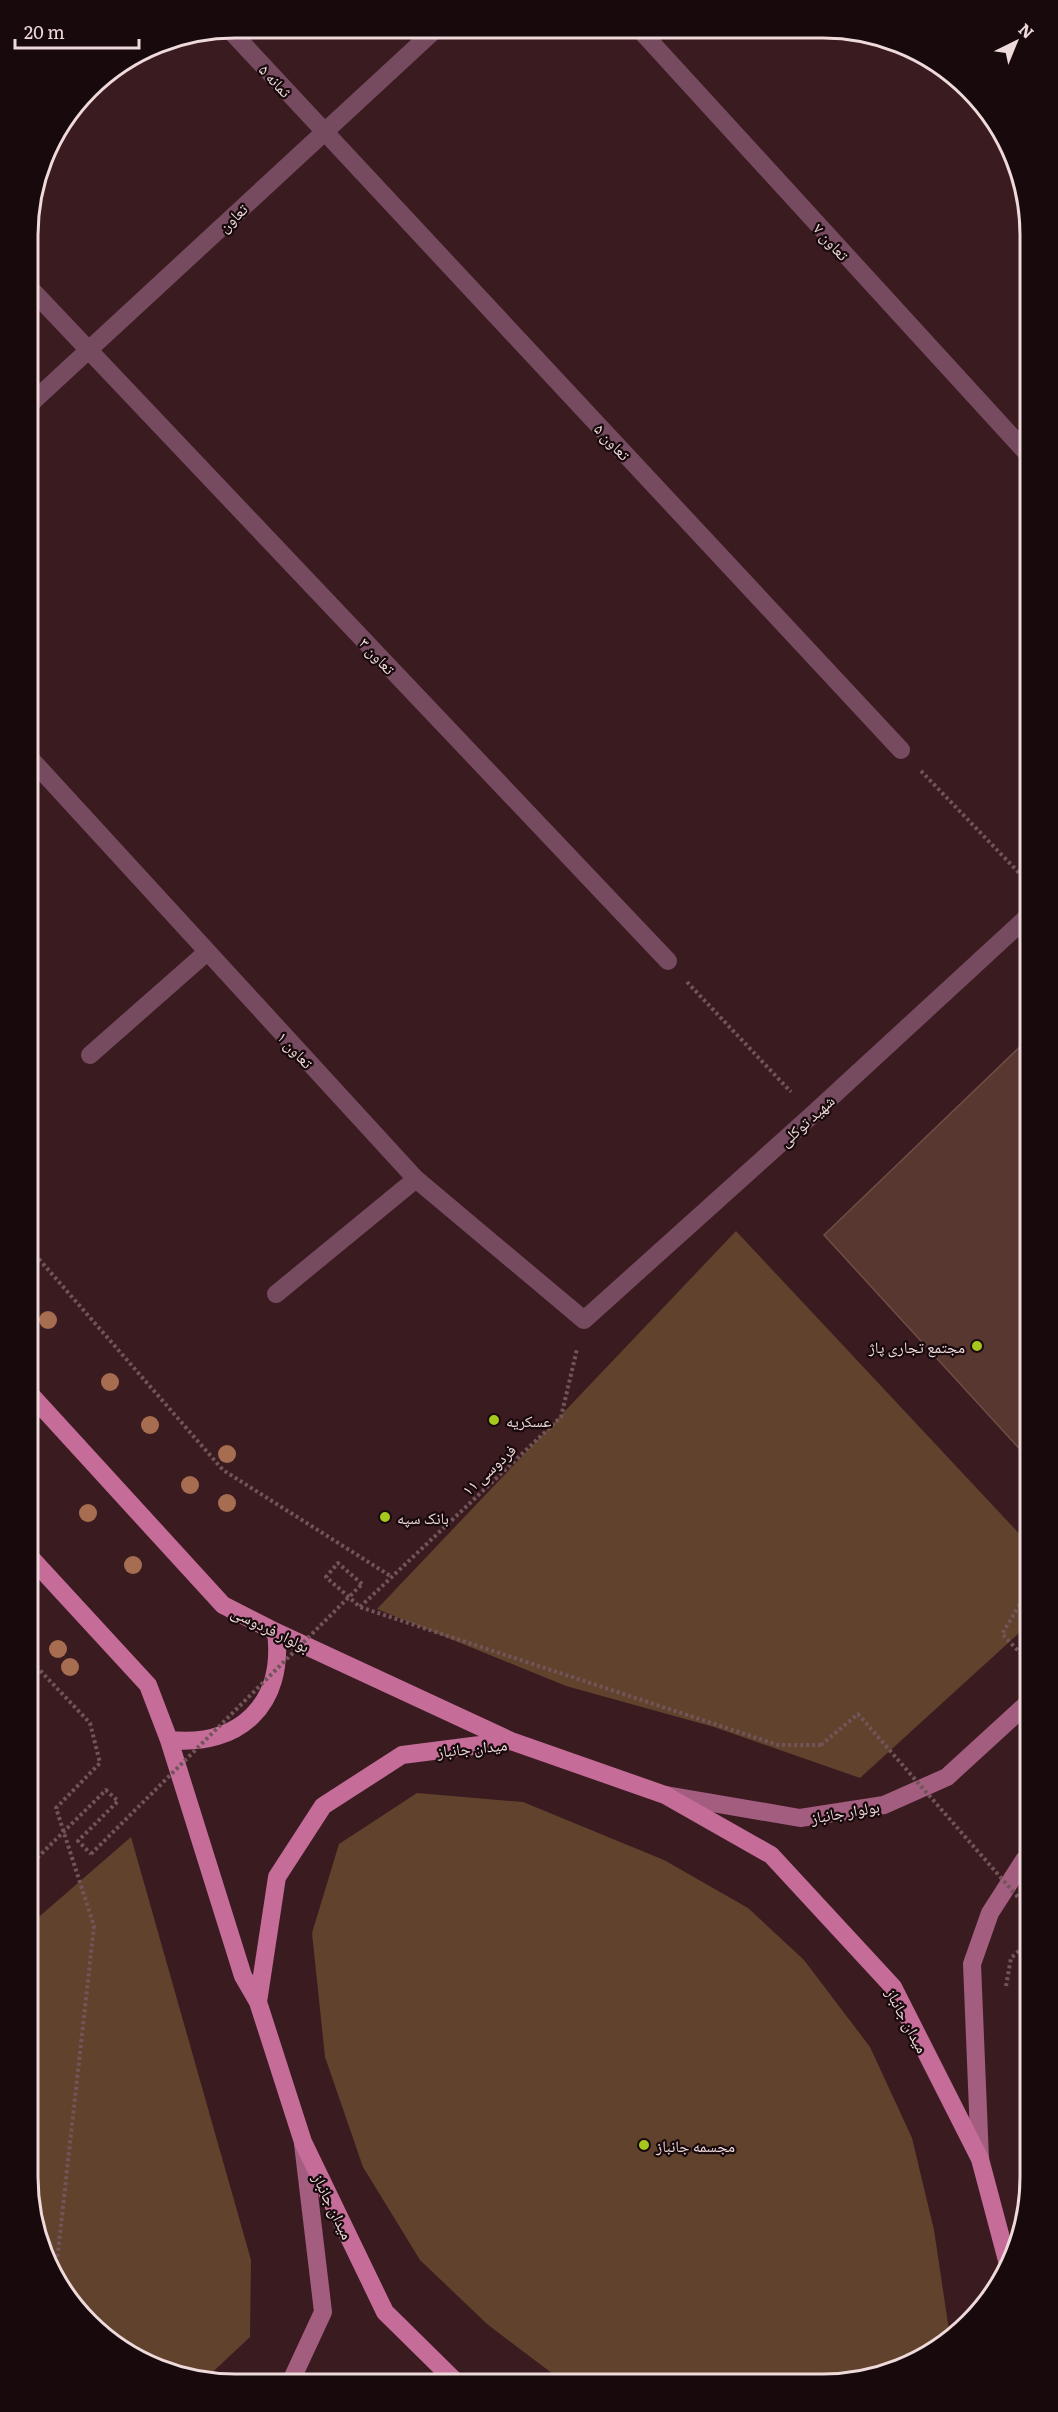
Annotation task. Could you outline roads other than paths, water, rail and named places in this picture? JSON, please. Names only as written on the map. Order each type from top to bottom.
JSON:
[{"type":"main road","name":"بولوار فردوسی","points":[[38,1403],[224,1605],[276,1632],[511,1741]]},
{"type":"main road","points":[[38,1566],[148,1685],[169,1740],[243,1976],[258,2002]]},
{"type":"main road","points":[[169,1740],[191,1742],[214,1739],[235,1730],[253,1716],[266,1698],[275,1677],[279,1654],[276,1632]]},
{"type":"main road","name":"بولوار جانباز","points":[[664,1795],[800,1818],[884,1805],[946,1777],[1020,1710]]},
{"type":"main road","name":"میدان جانباز","points":[[448,2374],[385,2312],[303,2142],[258,2002],[277,1877],[323,1806],[402,1755],[511,1741],[664,1795],[771,1855],[893,1988],[980,2159],[1005,2253]]},
{"type":"main road","points":[[980,2159],[972,1964],[990,1913],[1020,1866]]},
{"type":"main road","points":[[294,2374],[323,2312],[303,2142]]},
{"type":"street","name":"ثمانه ۵","points":[[237,38],[324,132]]},
{"type":"street","name":"تعاون","points":[[38,397],[425,38]]},
{"type":"street","name":"تعاون ۷","points":[[647,38],[1020,447]]},
{"type":"street","name":"تعاون ۵","points":[[324,132],[901,750]]},
{"type":"street","name":"تعاون ۳","points":[[38,297],[668,961]]},
{"type":"street","name":"تعاون ۱","points":[[38,767],[416,1179],[584,1320]]},
{"type":"street","name":"شهید توکلی","points":[[584,1320],[1020,924]]},
{"type":"street","points":[[90,1055],[207,952]]},
{"type":"street","points":[[276,1294],[416,1179]]},
{"type":"place","name":"مجتمع تجاری پاژ","points":[[977,1346]]},
{"type":"place","name":"عسکریه","points":[[494,1420]]},
{"type":"place","name":"بانک سپه","points":[[385,1517]]},
{"type":"place","name":"مجسمه جانباز","points":[[644,2145]]}]
